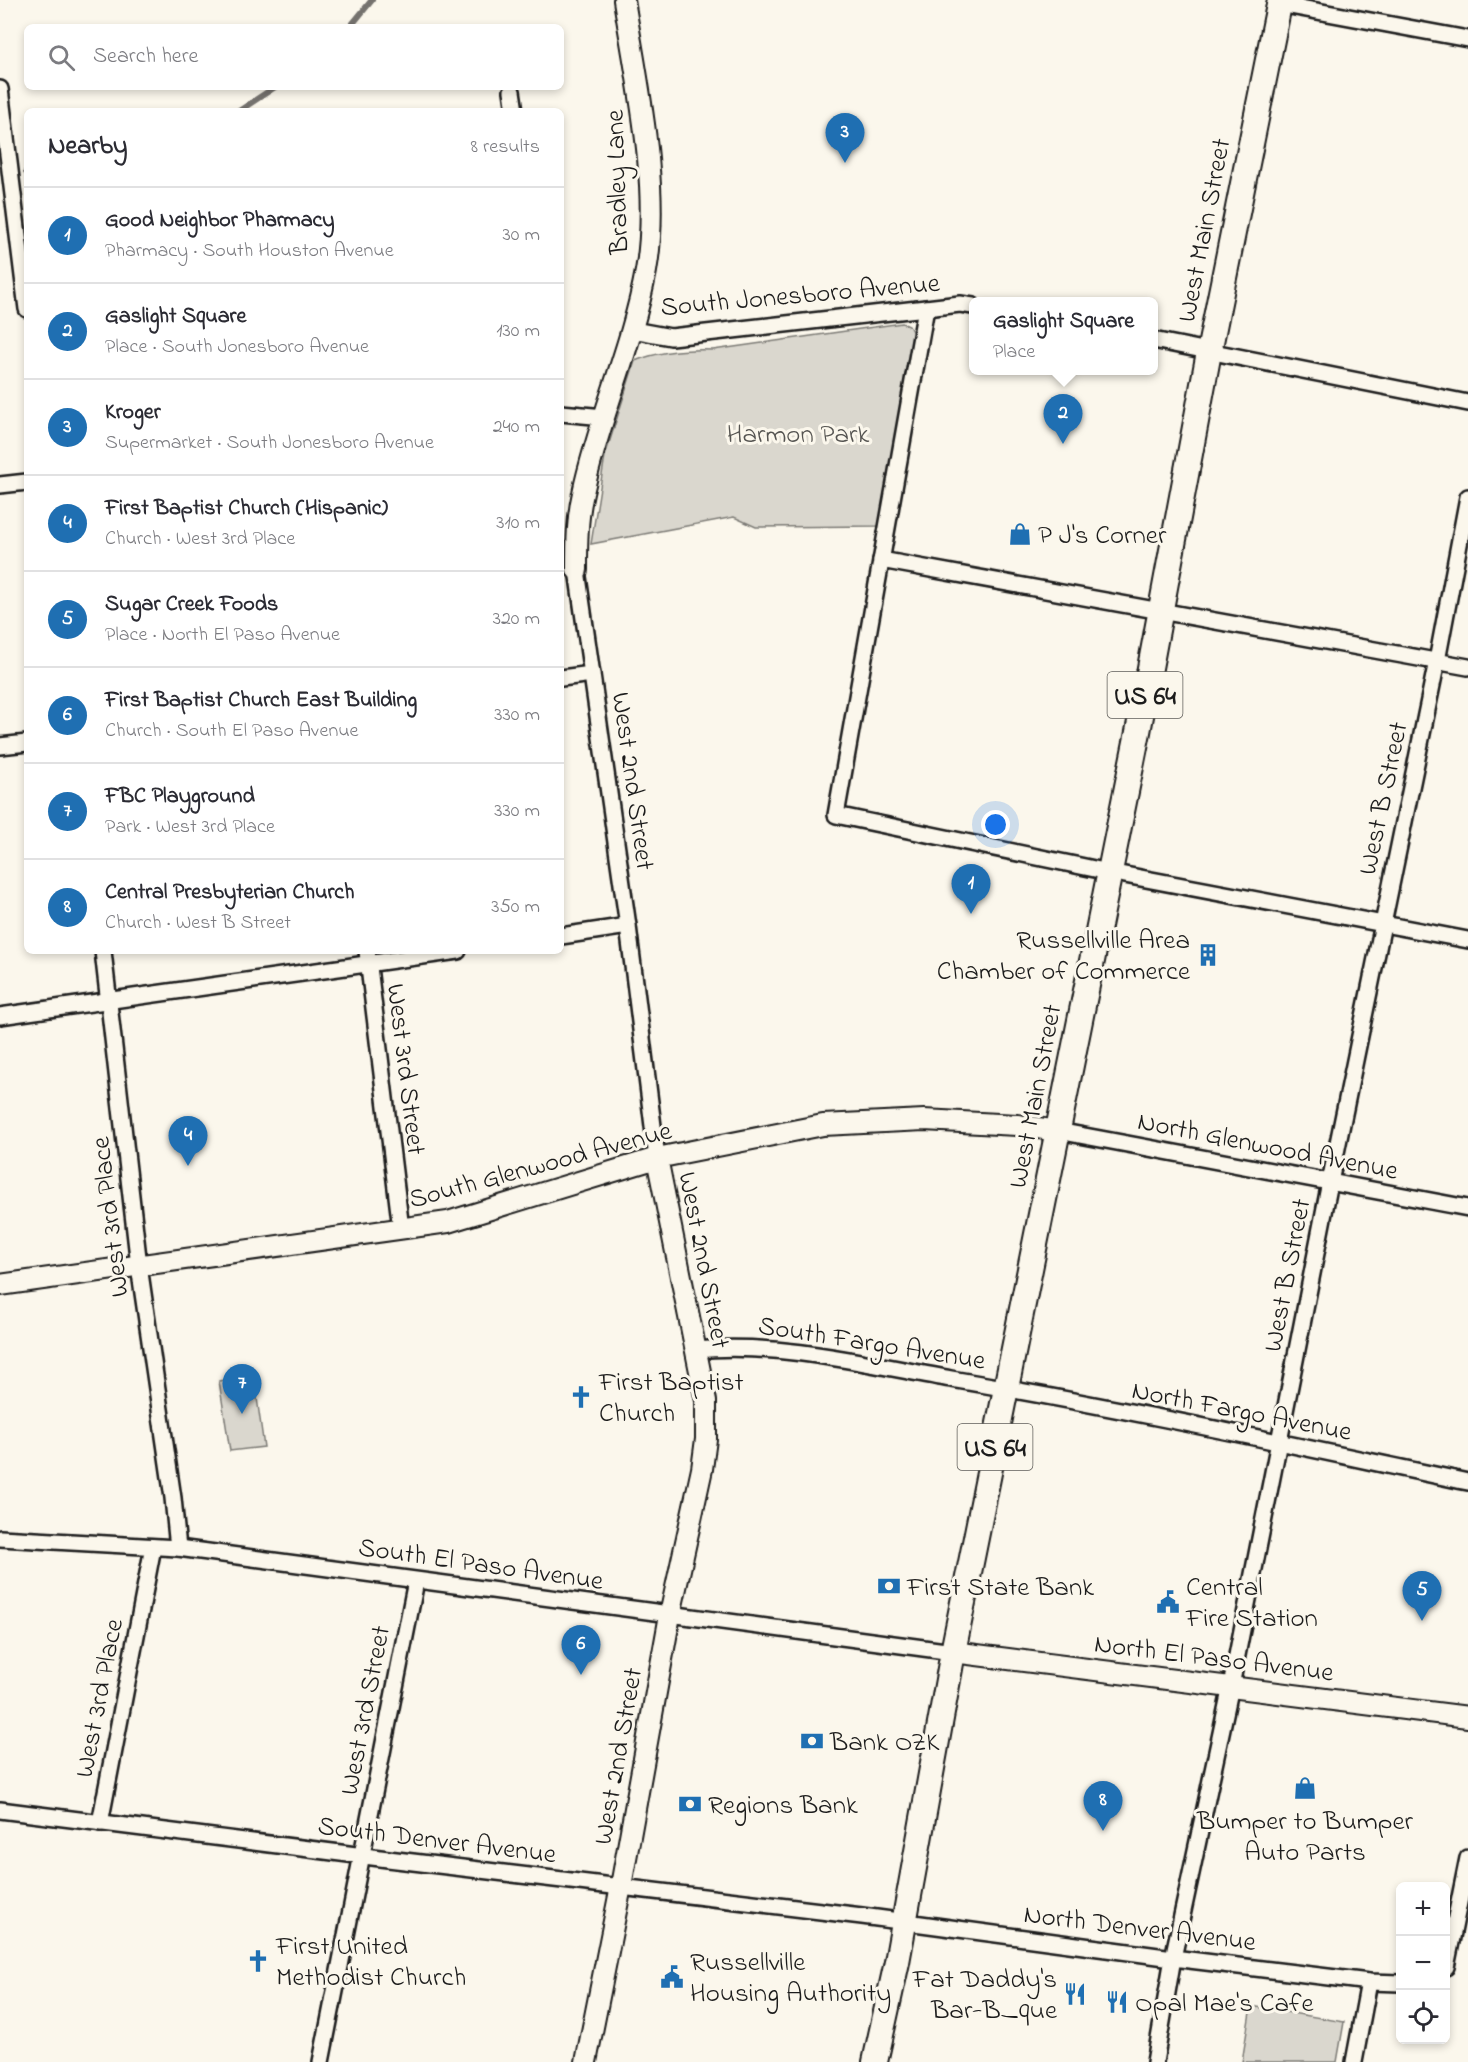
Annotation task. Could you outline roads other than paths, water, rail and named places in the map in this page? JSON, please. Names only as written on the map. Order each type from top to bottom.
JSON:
[{"type":"main road","name":"West Main Street","points":[[874,2062],[904,1921],[953,1652],[1059,1131],[1279,2]]},
{"type":"street","name":"Bradley Lane","points":[[577,570],[577,533],[582,496],[590,461],[633,330],[646,269],[650,222],[648,167],[641,106],[624,0]]},
{"type":"street","points":[[1279,2],[1468,39]]},
{"type":"street","points":[[0,89],[24,285]]},
{"type":"street","points":[[512,91],[515,108]]},
{"type":"street","name":"South Jonesboro Avenue","points":[[633,330],[671,337],[960,304],[969,305]]},
{"type":"street","points":[[926,308],[836,815],[1109,872],[1468,940]]},
{"type":"street","points":[[1158,341],[1468,403]]},
{"type":"street","points":[[564,413],[604,417]]},
{"type":"street","points":[[0,485],[24,482]]},
{"type":"street","name":"West B Street","points":[[1155,2062],[1173,1958],[1231,1686],[1468,497]]},
{"type":"street","points":[[881,560],[1468,667]]},
{"type":"street","name":"West 2nd Street","points":[[577,570],[628,926],[657,1158],[706,1401],[706,1438],[702,1469],[670,1614],[621,1886],[586,2062]]},
{"type":"street","points":[[564,678],[592,674]]},
{"type":"street","points":[[0,746],[24,742]]},
{"type":"street","points":[[564,936],[628,926]]},
{"type":"street","name":"West 3rd Place","points":[[104,954],[139,1266],[173,1498],[178,1548]]},
{"type":"street","points":[[0,1016],[368,958],[419,954]]},
{"type":"street","name":"West 3rd Street","points":[[368,958],[401,1229]]},
{"type":"street","name":"South Glenwood Avenue","points":[[0,1284],[448,1222],[657,1158],[823,1125],[924,1120],[1017,1125],[1059,1131]]},
{"type":"street","name":"North Glenwood Avenue","points":[[1059,1131],[1468,1208]]},
{"type":"street","name":"South Fargo Avenue","points":[[695,1350],[721,1347],[759,1348],[808,1354],[1006,1388]]},
{"type":"street","name":"North Fargo Avenue","points":[[1006,1388],[1468,1482]]},
{"type":"street","name":"South El Paso Avenue","points":[[0,1538],[178,1548],[953,1652]]},
{"type":"street","name":"West 3rd Place","points":[[100,1822],[153,1547]]},
{"type":"street","name":"West 3rd Street","points":[[321,2062],[416,1581]]},
{"type":"street","name":"North El Paso Avenue","points":[[953,1652],[1468,1717]]},
{"type":"street","name":"South Denver Avenue","points":[[0,1810],[904,1921]]},
{"type":"street","points":[[1450,1946],[1468,1858]]},
{"type":"street","name":"North Denver Avenue","points":[[904,1921],[1173,1958],[1369,1982],[1396,1983]]},
{"type":"street","points":[[1354,2062],[1369,1982]]},
{"type":"waterway","points":[[352,24],[372,0]]},
{"type":"waterway","points":[[244,108],[270,90]]},
{"type":"place","name":"Kroger","points":[[845,163]]},
{"type":"place","name":"Gaslight Square","points":[[1063,444]]},
{"type":"place","name":"P J's Corner","points":[[1020,534]]},
{"type":"place","name":"Good Neighbor Pharmacy","points":[[971,914]]},
{"type":"place","name":"Russellville Area Chamber of Commerce","points":[[1208,955]]},
{"type":"place","name":"First Baptist Church (Hispanic)","points":[[188,1166]]},
{"type":"place","name":"First Baptist Church","points":[[581,1397]]},
{"type":"place","name":"FBC Playground","points":[[242,1414]]},
{"type":"place","name":"First State Bank","points":[[889,1586]]},
{"type":"place","name":"Central Fire Station","points":[[1168,1602]]},
{"type":"place","name":"Sugar Creek Foods","points":[[1422,1621]]},
{"type":"place","name":"First Baptist Church East Building","points":[[581,1675]]},
{"type":"place","name":"Bank OZK","points":[[812,1741]]},
{"type":"place","name":"Bumper to Bumper Auto Parts","points":[[1305,1788]]},
{"type":"place","name":"Regions Bank","points":[[690,1804]]},
{"type":"place","name":"Central Presbyterian Church","points":[[1103,1831]]},
{"type":"place","name":"First United Methodist Church","points":[[258,1961]]},
{"type":"place","name":"Russellville Housing Authority","points":[[672,1977]]},
{"type":"place","name":"Fat Daddy's Bar-B_que","points":[[1075,1994]]},
{"type":"place","name":"Opal Mae's Cafe","points":[[1117,2002]]},
{"type":"park label","name":"Harmon Park","points":[[798,433]]}]
